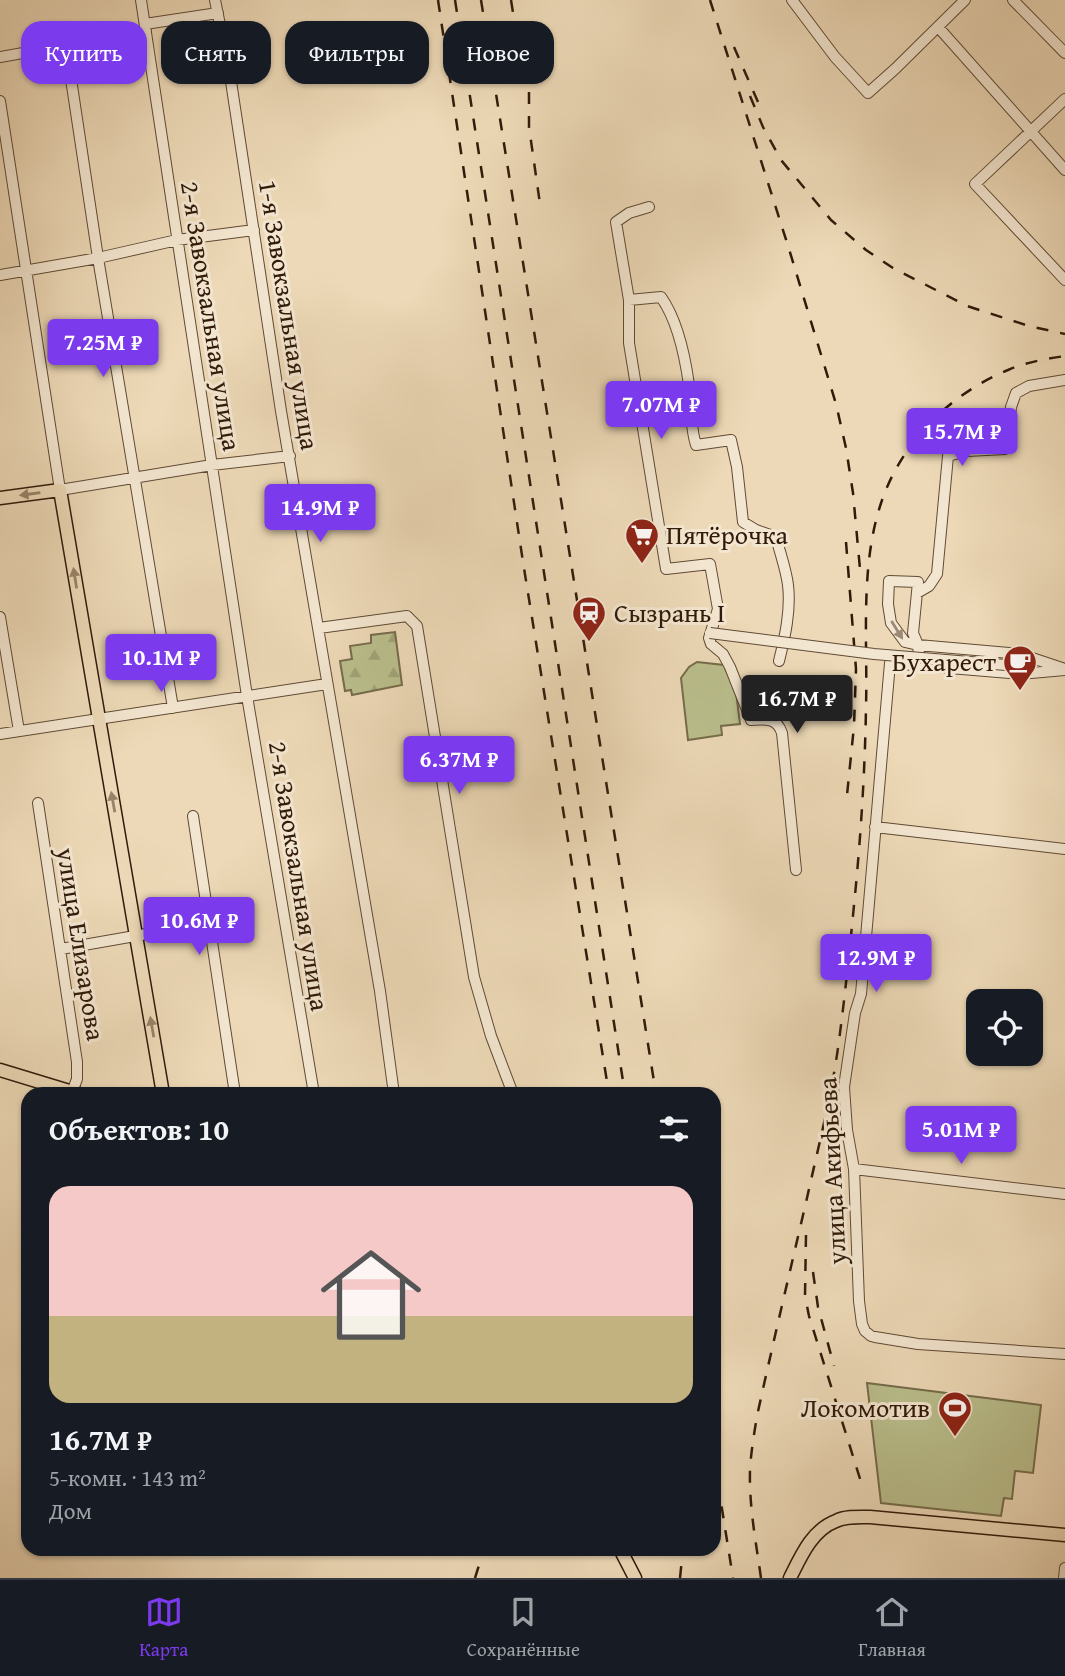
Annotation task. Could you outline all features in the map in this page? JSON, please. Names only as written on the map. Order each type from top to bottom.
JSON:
[{"type":"main road","points":[[0,498],[60,490],[162,1087]]},
{"type":"main road","points":[[0,1070],[55,1087]]},
{"type":"main road","points":[[790,1578],[817,1533],[834,1521],[844,1519],[870,1517],[1065,1535]]},
{"type":"main road","points":[[624,1556],[635,1578]]},
{"type":"street","name":"2-я Завокзальная улица","points":[[141,0],[144,21]]},
{"type":"street","name":"1-я Завокзальная улица","points":[[215,0],[230,75],[281,411],[380,990],[393,1087]]},
{"type":"street","points":[[792,0],[835,57],[868,93],[965,0]]},
{"type":"street","points":[[1013,0],[1065,54]]},
{"type":"street","points":[[147,28],[218,13]]},
{"type":"street","points":[[938,27],[1065,170]]},
{"type":"street","name":"2-я Завокзальная улица","points":[[147,41],[247,696],[313,1087]]},
{"type":"street","points":[[0,57],[21,54]]},
{"type":"street","points":[[72,84],[173,708]]},
{"type":"street","points":[[1065,99],[975,184],[1065,279]]},
{"type":"street","points":[[0,101],[60,490],[212,465],[290,456]]},
{"type":"street","points":[[649,207],[629,213],[615,222],[629,300],[629,343],[666,569],[710,564],[718,608],[709,638],[730,667],[751,720],[773,720],[782,733],[796,870]]},
{"type":"street","points":[[0,275],[98,258],[177,240],[254,230]]},
{"type":"street","points":[[629,300],[661,297],[668,307],[681,346],[689,385],[696,445],[731,440],[743,522],[776,537],[788,587],[786,635],[779,661]]},
{"type":"street","points":[[917,593],[929,586],[937,574],[948,456],[967,451],[1005,449],[1011,407],[1016,393],[1040,383],[1065,380]]},
{"type":"street","points":[[1065,670],[1020,654],[918,645],[905,642],[891,623],[889,581],[918,582],[913,633],[918,645],[920,666],[1020,674],[1065,670]]},
{"type":"street","points":[[319,628],[407,616],[417,626],[474,977],[491,1036],[510,1087]]},
{"type":"street","points":[[0,617],[19,732]]},
{"type":"street","points":[[711,629],[874,654],[1065,670]]},
{"type":"street","name":"улица Акифьева","points":[[920,666],[890,663],[861,994],[855,1013],[844,1087],[854,1169],[862,1324],[871,1336],[918,1344],[1065,1354]]},
{"type":"street","points":[[0,734],[327,684]]},
{"type":"street","name":"улица Елизарова","points":[[38,803],[77,1062],[75,1087]]},
{"type":"street","points":[[193,816],[234,1087]]},
{"type":"street","points":[[875,827],[1065,849]]},
{"type":"street","points":[[61,948],[209,923]]},
{"type":"street","points":[[854,1169],[1065,1194]]},
{"type":"street","points":[[1064,1578],[1065,1568]]},
{"type":"green space","points":[[395,632],[402,685],[352,695],[351,690],[345,691],[340,661],[352,659],[350,646],[371,643],[371,635]]},
{"type":"green space","points":[[697,662],[724,665],[736,692],[740,724],[721,726],[722,735],[688,740],[681,678],[689,667]]},
{"type":"green space","name":"Локомотив","points":[[867,1383],[1041,1405],[1033,1473],[1015,1471],[1012,1499],[1004,1498],[1001,1516],[881,1503]]},
{"type":"railway","points":[[438,0],[523,562],[608,1087]]},
{"type":"railway","points":[[455,0],[624,1087]]},
{"type":"railway","points":[[481,0],[655,1087]]},
{"type":"railway","points":[[511,0],[518,44],[519,87]]},
{"type":"railway","points":[[710,0],[836,404],[853,493],[860,569]]},
{"type":"railway","points":[[734,47],[758,102]]},
{"type":"railway","points":[[529,84],[529,127],[540,204]]},
{"type":"railway","points":[[750,96],[781,160],[831,220],[866,250],[893,268],[967,306],[1029,326],[1065,334]]},
{"type":"railway","points":[[761,1578],[753,1524],[751,1456],[757,1416],[824,1123],[838,1048],[864,778],[866,594],[872,538],[888,485],[898,466],[909,448],[937,416],[970,390],[1008,370],[1065,356]]},
{"type":"railway","points":[[846,542],[856,669],[854,726],[846,805]]},
{"type":"railway","points":[[806,1235],[805,1296],[809,1316],[862,1485]]},
{"type":"railway","points":[[813,1272],[818,1307],[834,1366]]},
{"type":"railway","points":[[721,1503],[733,1578]]},
{"type":"railway","points":[[475,1578],[482,1556]]},
{"type":"railway","points":[[680,1578],[682,1556]]},
{"type":"place","name":"Пятёрочка","points":[[642,565]]},
{"type":"place","name":"Сызрань I","points":[[589,643]]},
{"type":"place","name":"Бухарест","points":[[1020,692]]},
{"type":"place","name":"Локомотив","points":[[955,1438]]}]
